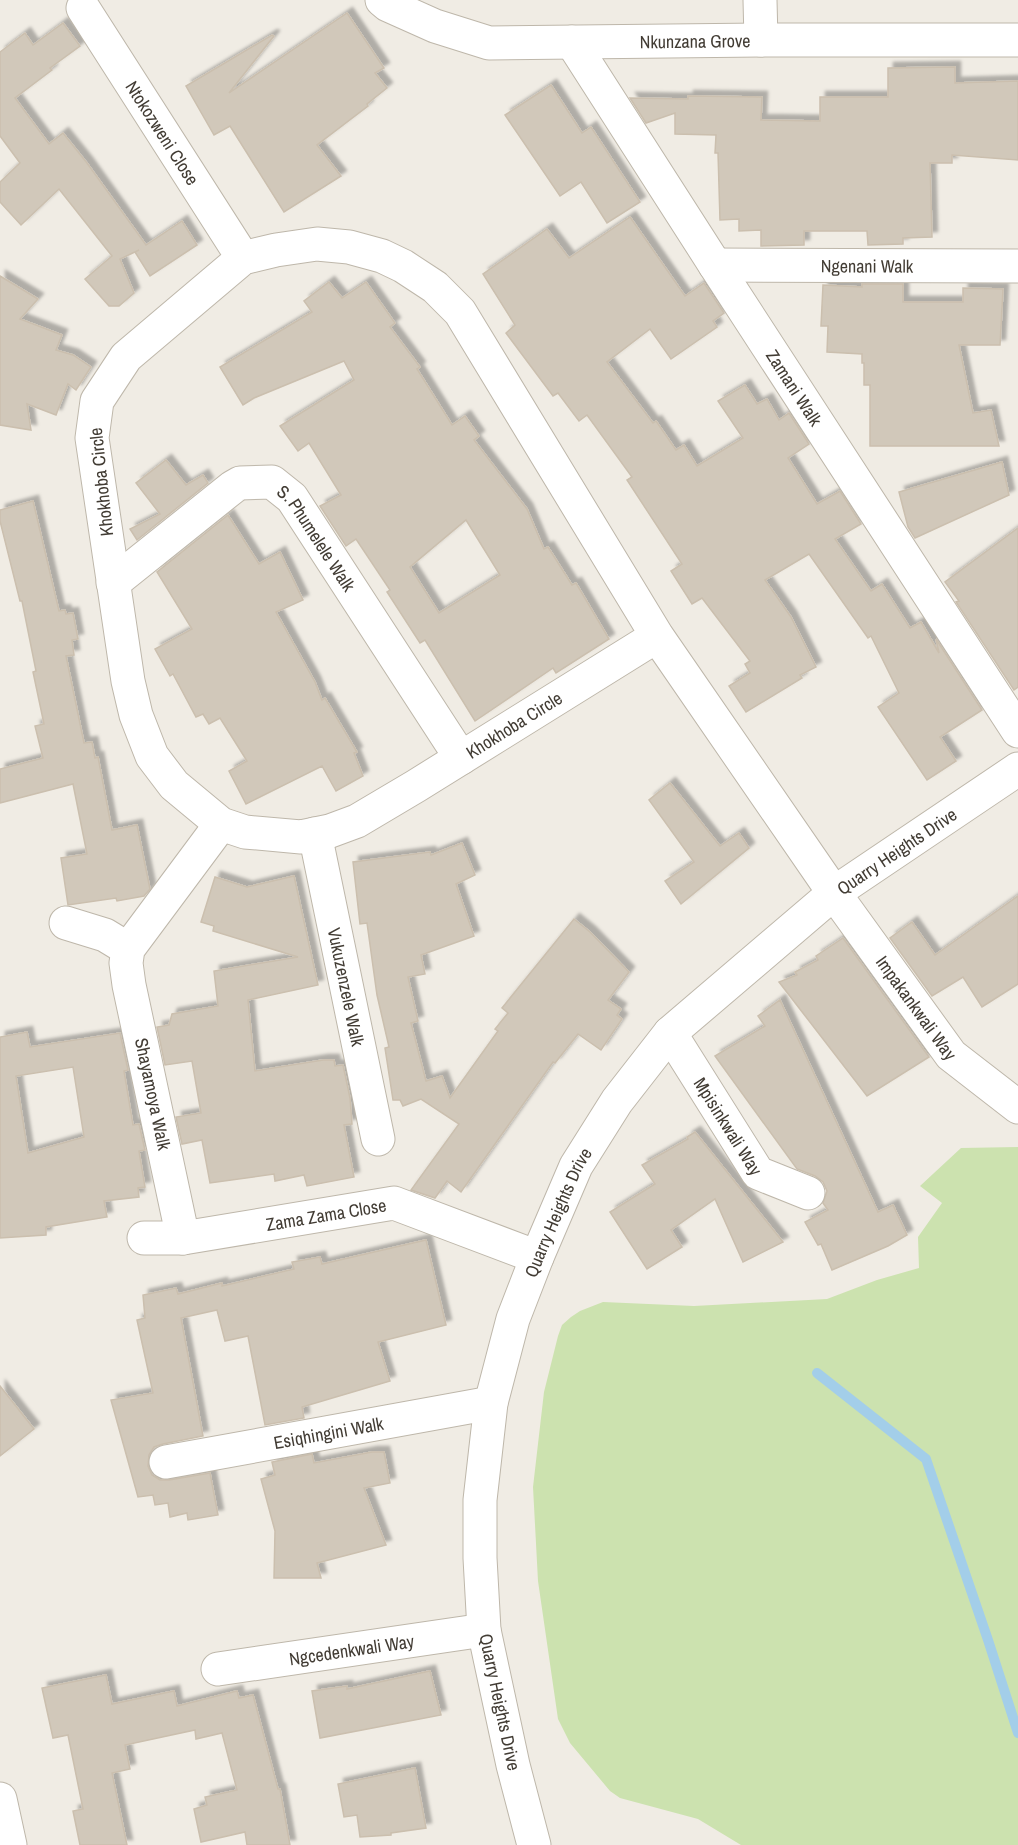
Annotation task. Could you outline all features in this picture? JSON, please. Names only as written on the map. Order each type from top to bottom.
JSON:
[{"type":"street","name":"Nkunzana Grove","points":[[382,0],[388,5],[435,26],[489,43],[1018,40]]},
{"type":"street","points":[[760,0],[761,40]]},
{"type":"street","name":"Ntokozweni Close","points":[[83,8],[243,258]]},
{"type":"street","name":"Zamani Walk","points":[[572,42],[1018,731]]},
{"type":"street","name":"Khokhoba Circle","points":[[657,636],[357,821],[330,831],[302,837],[245,832],[221,824],[174,785],[152,756],[136,714],[113,583],[92,438],[97,401],[126,357],[243,258],[317,244],[350,246],[382,256],[403,266],[435,287],[460,312],[657,636],[834,893]]},
{"type":"street","name":"Ngenani Walk","points":[[715,265],[1018,266]]},
{"type":"street","name":"S. Phumelele Walk","points":[[113,583],[233,487],[240,483],[272,482],[292,498],[461,758]]},
{"type":"street","name":"Quarry Heights Drive","points":[[534,1845],[513,1765],[483,1630],[480,1500],[491,1403],[513,1319],[576,1166],[617,1101],[670,1033],[834,893],[1018,769]]},
{"type":"street","points":[[66,923],[105,935],[128,949],[221,824]]},
{"type":"street","name":"Vukuzenzele Walk","points":[[315,834],[378,1139]]},
{"type":"street","name":"Impakankwali Way","points":[[834,893],[951,1054],[1018,1107]]},
{"type":"street","name":"Shayamoya Walk","points":[[128,949],[126,963],[129,985],[183,1238]]},
{"type":"street","name":"Mpisinkwali Way","points":[[670,1033],[758,1173],[808,1193]]},
{"type":"street","name":"Zama Zama Close","points":[[144,1238],[183,1238],[394,1203],[537,1257]]},
{"type":"street","name":"Esiqhingini Walk","points":[[166,1462],[491,1403]]},
{"type":"street","name":"Ngcedenkwali Way","points":[[218,1669],[483,1630]]},
{"type":"street","points":[[0,1799],[10,1845]]},
{"type":"green space","points":[[1018,1147],[1018,1845],[741,1845],[698,1819],[620,1798],[610,1791],[570,1743],[558,1719],[538,1581],[533,1487],[544,1392],[562,1325],[580,1311],[603,1302],[694,1306],[827,1299],[877,1280],[919,1268],[918,1237],[942,1203],[920,1186],[961,1148]]},
{"type":"building","points":[[347,13],[384,68],[375,73],[387,88],[367,104],[368,106],[317,145],[341,176],[284,212],[230,126],[214,135],[186,86],[272,35],[274,36],[229,93]]},
{"type":"building","points":[[63,23],[80,46],[15,98],[49,144],[63,133],[146,245],[182,221],[197,245],[150,276],[135,252],[139,250],[120,259],[134,293],[119,306],[109,306],[85,279],[112,256],[59,189],[21,225],[0,202],[0,182],[20,163],[0,136],[0,52],[25,33],[33,45]]},
{"type":"building","points":[[955,67],[955,83],[1018,81],[1018,160],[952,155],[952,163],[930,163],[932,237],[903,238],[903,244],[868,245],[867,231],[804,231],[804,245],[761,246],[761,230],[739,231],[739,219],[720,220],[718,153],[715,153],[716,135],[675,134],[675,113],[646,123],[630,98],[762,97],[761,120],[820,121],[820,97],[888,97],[888,68]]},
{"type":"building","points":[[551,85],[582,133],[591,127],[640,202],[607,223],[581,182],[560,196],[505,115]]},
{"type":"building","points":[[630,217],[685,296],[704,283],[724,313],[713,321],[717,327],[671,359],[650,329],[607,362],[653,423],[656,421],[676,450],[684,445],[697,466],[743,438],[718,401],[745,385],[757,404],[767,399],[779,420],[789,413],[809,444],[788,458],[817,504],[840,491],[861,524],[835,539],[871,591],[882,584],[910,628],[921,622],[939,653],[936,639],[982,710],[940,737],[956,761],[927,780],[878,707],[899,693],[871,636],[868,638],[809,554],[765,580],[791,617],[816,667],[800,675],[802,678],[746,712],[729,686],[750,673],[745,664],[750,661],[702,598],[692,604],[671,571],[682,564],[627,480],[632,477],[587,415],[579,421],[558,393],[553,396],[506,333],[515,325],[483,274],[547,229],[569,258]]},
{"type":"building","points":[[0,276],[38,299],[20,319],[62,335],[56,350],[73,355],[91,367],[76,390],[68,384],[56,415],[27,404],[31,430],[0,425]]},
{"type":"building","points":[[329,282],[342,298],[366,282],[395,323],[390,327],[420,367],[417,369],[452,425],[465,416],[479,436],[474,440],[527,509],[544,549],[548,547],[572,585],[576,583],[609,639],[556,673],[553,668],[475,721],[425,640],[420,643],[387,592],[390,590],[356,539],[346,546],[320,506],[341,495],[309,443],[298,451],[280,426],[354,380],[344,361],[254,398],[243,405],[220,367],[312,312],[304,301]],"holes":[[[466,520],[500,575],[439,613],[410,567]]]},
{"type":"building","points":[[862,284],[903,284],[903,302],[963,302],[963,288],[1003,289],[1000,345],[959,345],[973,413],[991,410],[999,446],[870,446],[870,385],[864,385],[862,354],[827,352],[828,326],[821,326],[823,285],[862,287]]},
{"type":"building","points":[[166,460],[186,485],[203,475],[208,483],[137,540],[130,529],[160,514],[136,483]]},
{"type":"building","points":[[1002,462],[1009,495],[915,538],[908,527],[899,492]]},
{"type":"building","points":[[33,501],[59,611],[65,610],[66,614],[73,613],[78,639],[72,640],[74,655],[66,656],[84,743],[92,742],[95,758],[98,757],[112,830],[137,825],[150,889],[144,896],[68,905],[61,858],[87,854],[73,784],[0,803],[0,769],[43,758],[35,726],[44,724],[33,672],[36,671],[22,601],[20,601],[0,521],[0,510]]},
{"type":"building","points":[[228,515],[259,564],[280,552],[303,600],[276,612],[315,682],[322,700],[325,698],[357,752],[354,753],[363,776],[336,791],[322,766],[246,804],[229,771],[247,761],[220,718],[209,724],[203,714],[196,717],[173,674],[170,676],[155,649],[192,629],[157,572]]},
{"type":"building","points":[[1018,528],[1018,687],[1014,690],[945,582]]},
{"type":"building","points":[[670,783],[720,846],[739,833],[749,848],[681,904],[665,881],[694,862],[649,800]]},
{"type":"building","points":[[462,843],[475,875],[456,884],[474,936],[421,955],[425,974],[408,977],[418,1021],[411,1023],[426,1081],[442,1076],[450,1098],[498,1031],[495,1029],[508,1013],[502,1008],[574,919],[629,972],[608,1000],[621,1009],[617,1015],[622,1019],[601,1050],[578,1034],[555,1063],[553,1062],[461,1192],[447,1181],[435,1198],[411,1190],[459,1124],[421,1099],[403,1106],[400,1100],[393,1100],[385,1048],[389,1047],[377,995],[367,923],[360,924],[353,862],[430,852],[431,855]]},
{"type":"building","points":[[294,876],[318,985],[248,1000],[255,1071],[323,1060],[334,1060],[335,1066],[343,1065],[350,1098],[352,1124],[344,1125],[354,1177],[307,1186],[304,1175],[275,1181],[274,1174],[210,1183],[202,1140],[182,1144],[176,1117],[201,1113],[192,1061],[165,1065],[157,1027],[169,1025],[172,1014],[218,1006],[214,971],[298,957],[213,931],[214,926],[201,922],[215,877],[247,887]]},
{"type":"building","points":[[1018,896],[1018,984],[982,1007],[963,977],[932,996],[890,938],[912,922],[935,955]]},
{"type":"building","points":[[843,938],[929,1057],[867,1096],[779,982],[797,975],[795,972],[818,960],[816,956]]},
{"type":"building","points":[[780,1000],[878,1212],[893,1205],[907,1235],[888,1246],[832,1270],[821,1244],[818,1245],[805,1222],[828,1210],[823,1203],[827,1191],[823,1182],[797,1169],[715,1056],[765,1026],[758,1016]]},
{"type":"building","points":[[27,1032],[30,1047],[120,1033],[128,1070],[124,1071],[133,1125],[139,1124],[145,1150],[139,1151],[145,1187],[138,1188],[139,1197],[104,1201],[107,1217],[46,1227],[46,1235],[0,1238],[0,1037]],"holes":[[[73,1067],[84,1137],[28,1153],[16,1076]]]},
{"type":"building","points":[[695,1132],[783,1242],[743,1262],[715,1199],[671,1230],[682,1247],[647,1269],[610,1212],[655,1184],[642,1165],[688,1139],[687,1137]]},
{"type":"building","points":[[426,1240],[446,1325],[378,1342],[390,1381],[302,1407],[304,1418],[265,1425],[248,1336],[225,1341],[217,1310],[181,1318],[203,1436],[154,1447],[149,1455],[148,1466],[152,1475],[160,1480],[210,1473],[218,1515],[188,1520],[187,1513],[170,1517],[168,1503],[155,1505],[153,1495],[138,1497],[111,1400],[153,1393],[137,1320],[145,1318],[143,1295],[176,1288],[178,1294],[222,1283],[222,1286],[294,1269],[292,1262],[320,1257],[322,1264]]},
{"type":"building","points":[[0,1386],[34,1429],[0,1456]]},
{"type":"building","points":[[372,1452],[384,1452],[390,1483],[364,1488],[386,1545],[317,1563],[321,1578],[274,1578],[275,1531],[261,1479],[275,1475],[272,1462],[312,1454],[314,1463]]},
{"type":"building","points":[[430,1671],[441,1715],[320,1738],[312,1691],[347,1686],[347,1689]]},
{"type":"building","points":[[106,1675],[112,1704],[174,1691],[177,1706],[237,1691],[239,1698],[253,1695],[278,1789],[280,1789],[290,1845],[247,1845],[245,1832],[201,1842],[194,1809],[207,1805],[205,1797],[237,1790],[222,1733],[196,1739],[195,1730],[125,1745],[130,1769],[112,1773],[127,1845],[80,1845],[73,1811],[83,1809],[68,1735],[53,1738],[42,1688]]},
{"type":"building","points":[[415,1768],[426,1828],[391,1833],[391,1835],[360,1837],[357,1815],[344,1817],[338,1784]]},
{"type":"waterway","points":[[817,1373],[926,1459],[1018,1733]]}]
